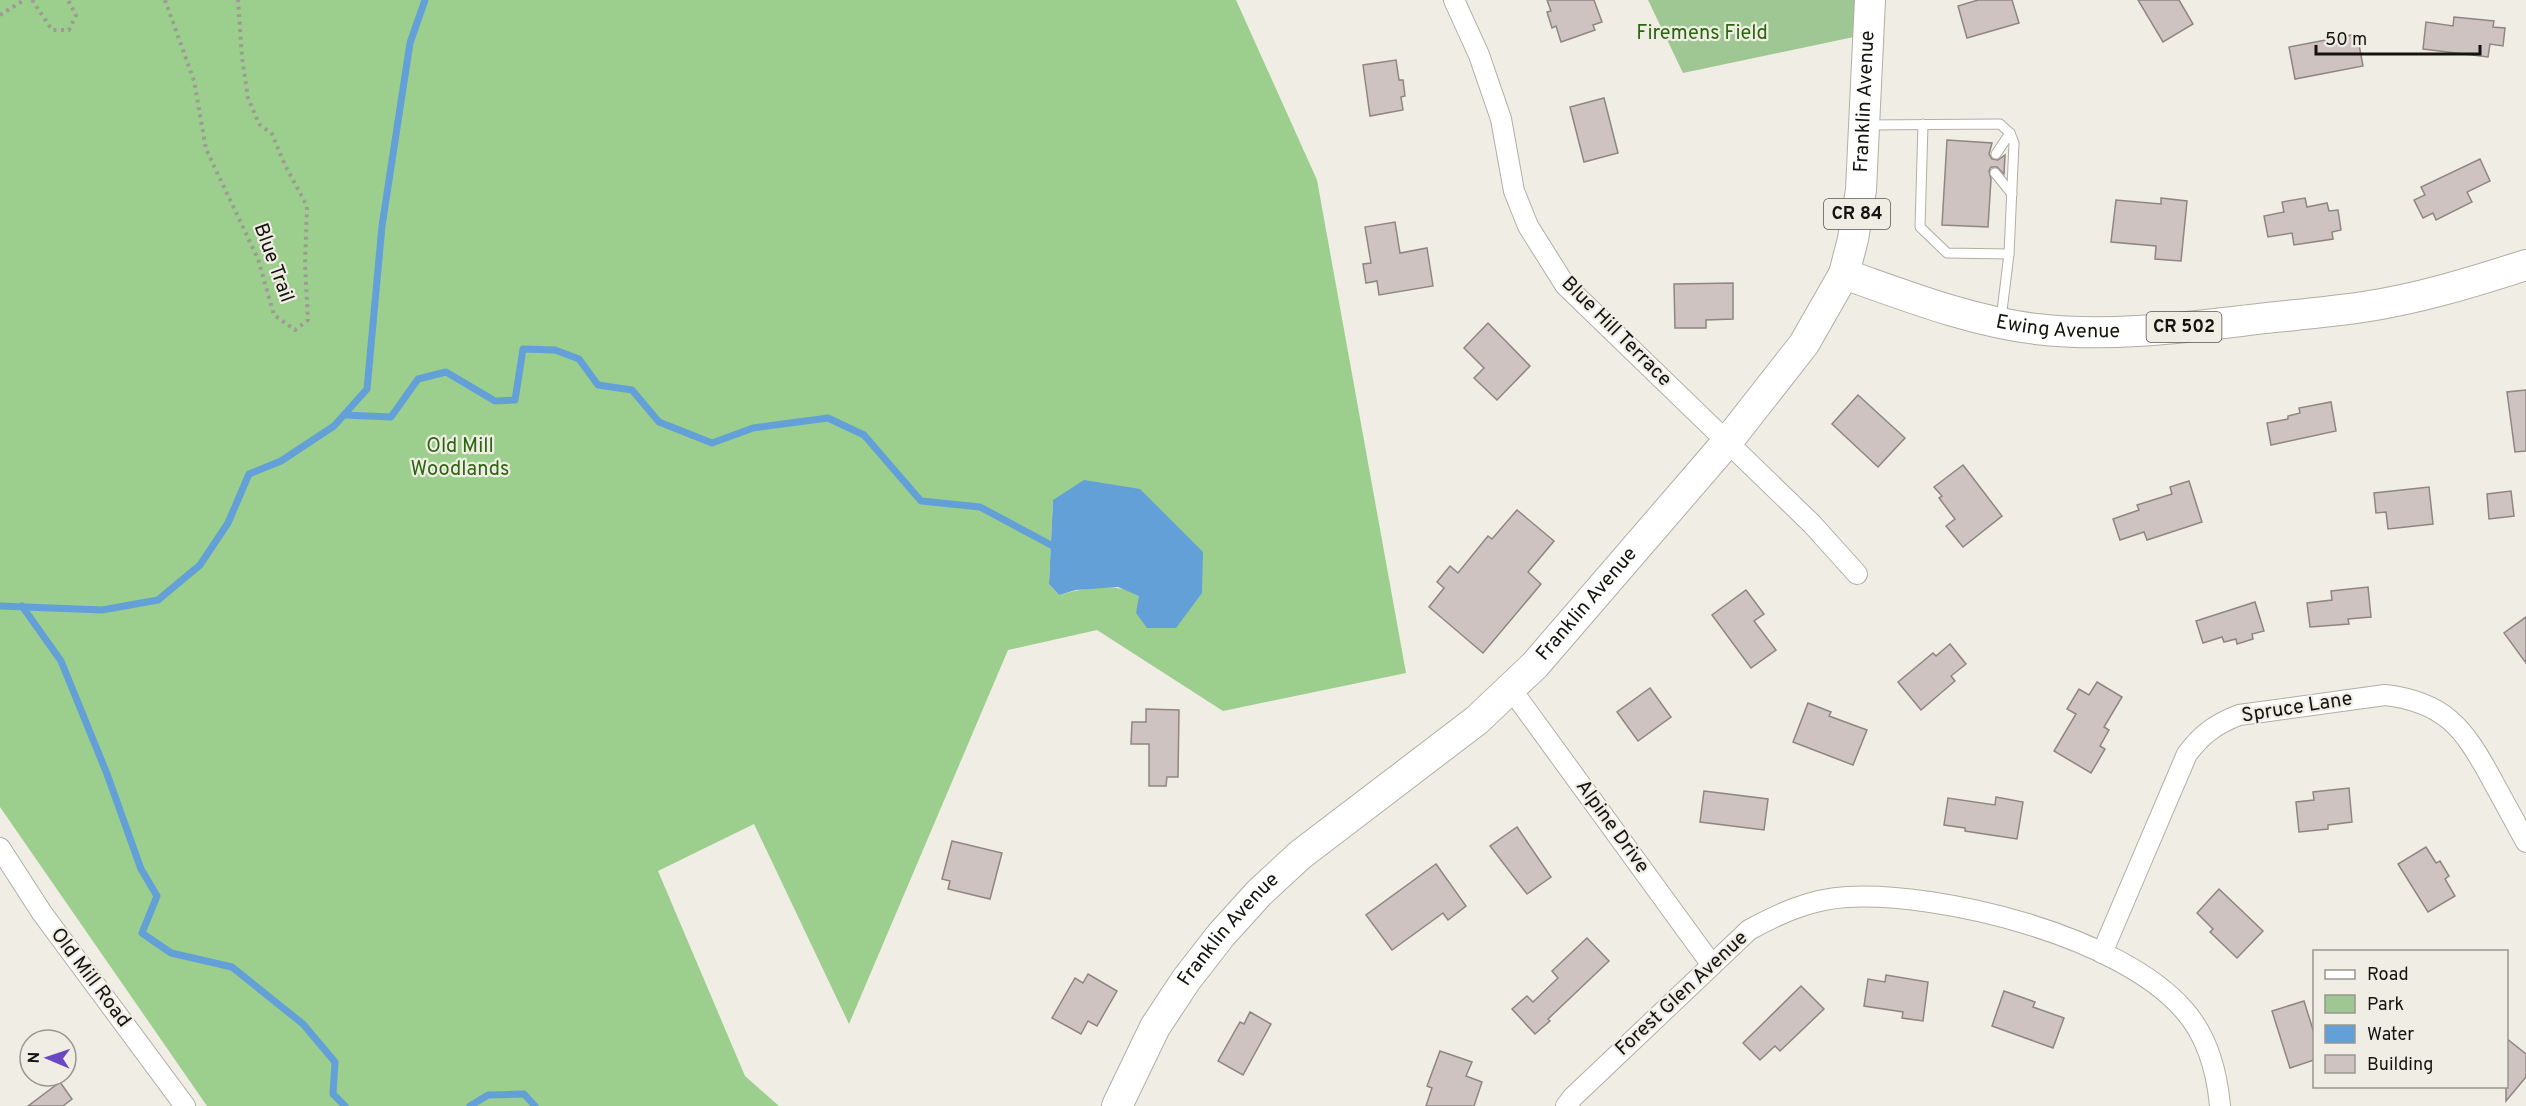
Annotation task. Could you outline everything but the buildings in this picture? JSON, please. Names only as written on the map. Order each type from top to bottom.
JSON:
[{"type":"main road","name":"Franklin Avenue","points":[[1117,1106],[1155,1028],[1186,980],[1221,935],[1300,855],[1469,726],[1511,689],[1543,656],[1728,441],[1804,344],[1844,274],[1853,239],[1861,190],[1870,0]]},
{"type":"main road","name":"Ewing Avenue","points":[[1844,274],[1932,305],[2001,323],[2084,333],[2142,332],[2364,307],[2434,292],[2526,265]]},
{"type":"street","name":"Blue Hill Terrace","points":[[1454,0],[1479,55],[1500,118],[1514,190],[1527,226],[1564,285],[1728,441],[1812,524],[1857,574]]},
{"type":"street","name":"Alpine Drive","points":[[1511,689],[1712,966]]},
{"type":"street","name":"Spruce Lane","points":[[2102,953],[2187,754],[2199,738],[2217,724],[2239,715],[2385,695],[2408,698],[2429,705],[2449,718],[2465,734],[2526,842]]},
{"type":"street","name":"Old Mill Road","points":[[0,848],[42,914],[185,1106]]},
{"type":"street","name":"Forest Glen Avenue","points":[[1566,1106],[1749,930],[1782,912],[1814,902],[1847,897],[1902,899],[1953,905],[2042,928],[2102,953],[2164,989],[2185,1010],[2209,1055],[2218,1086],[2220,1106]]},
{"type":"lane","points":[[1923,124],[1920,227],[1947,252],[2009,254]]},
{"type":"lane","points":[[1864,125],[2000,124],[2010,133],[2014,143],[2012,194],[2009,254],[2001,323]]},
{"type":"lane","points":[[1996,154],[2010,133]]},
{"type":"lane","points":[[1995,173],[2012,194]]},
{"type":"path","points":[[0,15],[24,0]]},
{"type":"path","points":[[32,0],[52,30],[69,30],[76,15],[68,0]]},
{"type":"path","name":"Blue Trail","points":[[165,0],[194,81],[206,149],[258,259],[274,315],[295,330],[308,320],[305,264],[307,206],[285,165],[272,134],[259,124],[248,98],[242,57],[238,0]]},
{"type":"green space","name":"Old Mill Woodlands","points":[[0,0],[1236,0],[1317,180],[1406,673],[1223,711],[1097,630],[1008,650],[849,1024],[754,824],[658,871],[745,1076],[779,1106],[207,1106],[0,807]],"holes":[[[1053,500],[1176,628],[1141,597],[1122,589],[1090,588],[1059,595],[1049,584]]]},
{"type":"green space","name":"Firemens Field","points":[[1648,0],[1870,0],[1868,34],[1683,73]]},
{"type":"water","points":[[1084,480],[1140,489],[1203,552],[1202,593],[1176,628],[1147,628],[1136,613],[1139,596],[1118,587],[1076,590],[1059,595],[1049,584],[1053,500]]},
{"type":"waterway","points":[[0,606],[102,610],[158,600],[200,565],[228,523],[249,474],[281,461],[334,426],[367,389],[382,226],[410,43],[425,0]]},
{"type":"waterway","points":[[344,415],[391,417],[418,379],[446,372],[495,401],[515,400],[523,349],[555,350],[579,359],[598,385],[632,390],[659,422],[712,443],[753,428],[828,418],[864,435],[921,501],[980,507],[1051,545]]},
{"type":"waterway","points":[[22,606],[61,661],[107,774],[141,869],[157,896],[142,933],[171,953],[232,967],[303,1024],[335,1062],[333,1094],[345,1106]]},
{"type":"waterway","points":[[470,1106],[488,1095],[524,1094],[535,1106]]}]
